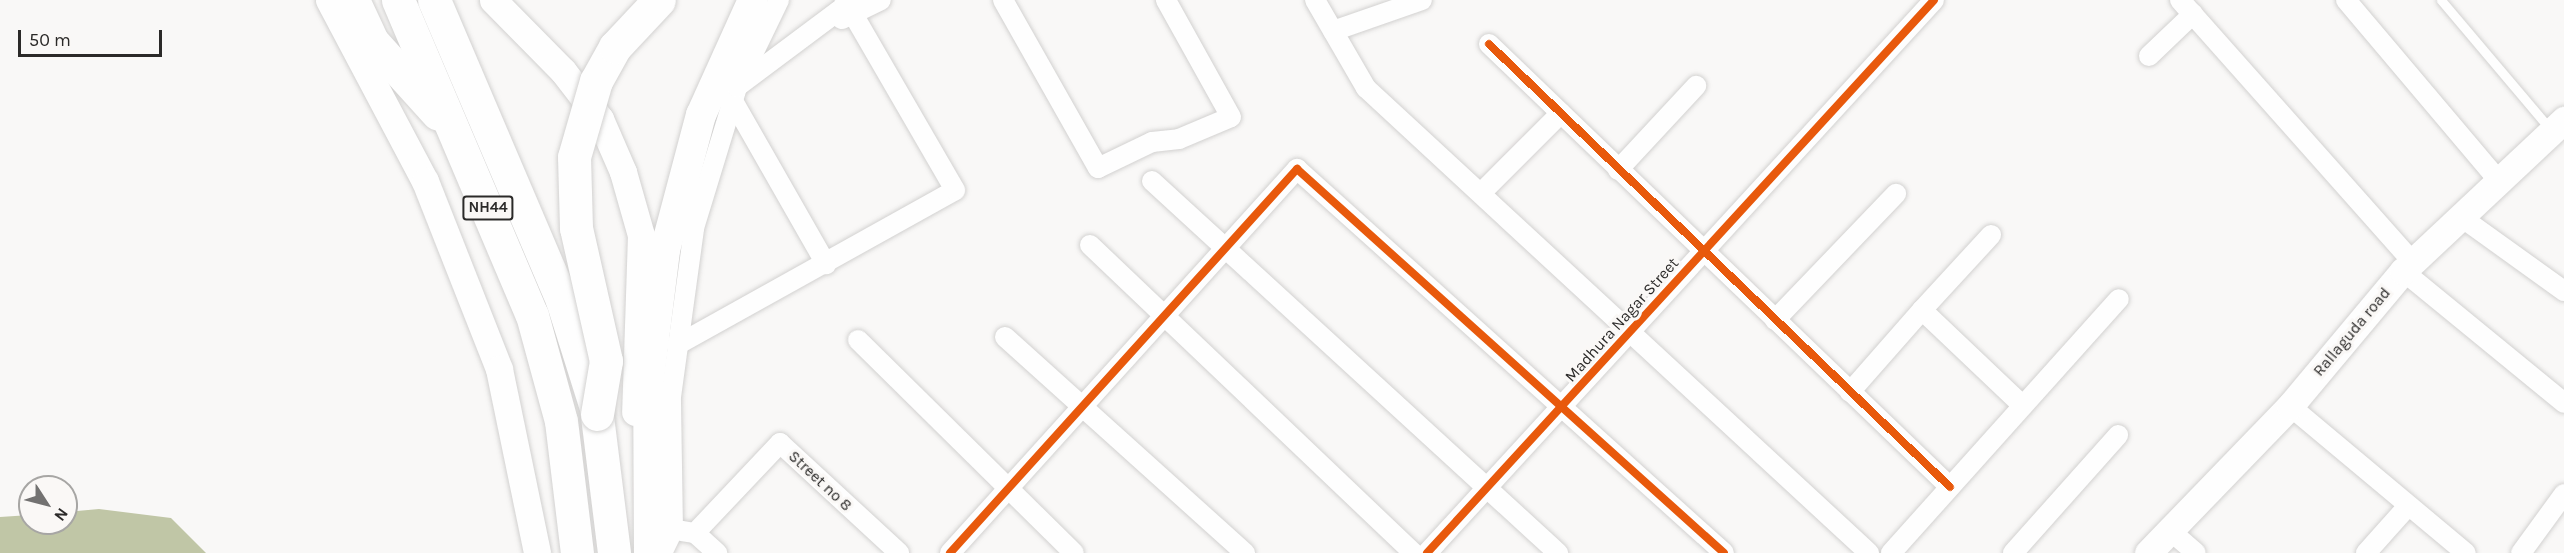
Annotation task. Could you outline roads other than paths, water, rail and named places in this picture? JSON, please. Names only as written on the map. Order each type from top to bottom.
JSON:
[{"type":"highway","points":[[353,0],[372,41],[460,137]]},
{"type":"highway","name":"NH44","points":[[398,0],[460,137],[532,315],[561,422],[578,553]]},
{"type":"highway","name":"NH44","points":[[434,0],[562,300],[597,414],[614,553]]},
{"type":"highway","points":[[597,414],[606,361],[576,228],[574,156],[596,81],[615,47],[659,0]]},
{"type":"main road","points":[[329,0],[424,181],[499,369],[537,553]]},
{"type":"main road","points":[[493,0],[562,71],[600,119],[641,235],[634,362],[635,533],[640,553]]},
{"type":"main road","points":[[649,553],[648,387],[665,250],[701,115],[753,0]]},
{"type":"main road","name":"Rallaguda road","points":[[2148,553],[2173,533],[2290,406],[2408,267],[2558,125]]},
{"type":"street","points":[[662,553],[673,530],[671,397],[694,228],[735,94],[779,0]]},
{"type":"street","points":[[735,94],[850,5],[881,0]]},
{"type":"street","points":[[1003,0],[1098,168],[1152,142],[1179,139],[1232,117],[1166,0]]},
{"type":"street","points":[[1315,0],[1366,88],[1631,330],[1869,553]]},
{"type":"street","points":[[1333,31],[1422,0]]},
{"type":"street","name":"Madhura Nagar Street","points":[[1427,553],[1934,0]]},
{"type":"street","points":[[2346,0],[2498,180]]},
{"type":"street","points":[[677,345],[826,264],[954,190],[850,5]]},
{"type":"street","points":[[2149,56],[2186,7],[2408,267],[2564,403]]},
{"type":"street","points":[[1489,44],[1950,487]]},
{"type":"street","points":[[1618,170],[1696,86]]},
{"type":"street","points":[[735,94],[826,264]]},
{"type":"street","points":[[1481,194],[1561,113]]},
{"type":"street","points":[[950,553],[1297,169],[1563,404],[1724,553]]},
{"type":"street","points":[[1152,181],[1558,553]]},
{"type":"street","points":[[1775,320],[1896,194]]},
{"type":"street","points":[[2461,216],[2564,291]]},
{"type":"street","points":[[1850,392],[1991,235]]},
{"type":"street","points":[[1090,245],[1413,553]]},
{"type":"street","points":[[1891,553],[2119,299]]},
{"type":"street","points":[[1922,310],[2023,406]]},
{"type":"street","points":[[1005,337],[1245,553]]},
{"type":"street","points":[[858,340],[1006,490],[1074,553]]},
{"type":"street","points":[[2290,406],[2466,553]]},
{"type":"street","points":[[2013,553],[2118,435]]},
{"type":"street","name":"Street no 8","points":[[695,533],[780,443],[899,553]]},
{"type":"street","points":[[2521,553],[2564,494]]},
{"type":"street","points":[[2366,553],[2408,506]]},
{"type":"street","points":[[673,530],[695,533],[717,553]]},
{"type":"street","points":[[2173,533],[2196,553]]},
{"type":"lane","points":[[2441,0],[2558,125]]}]
